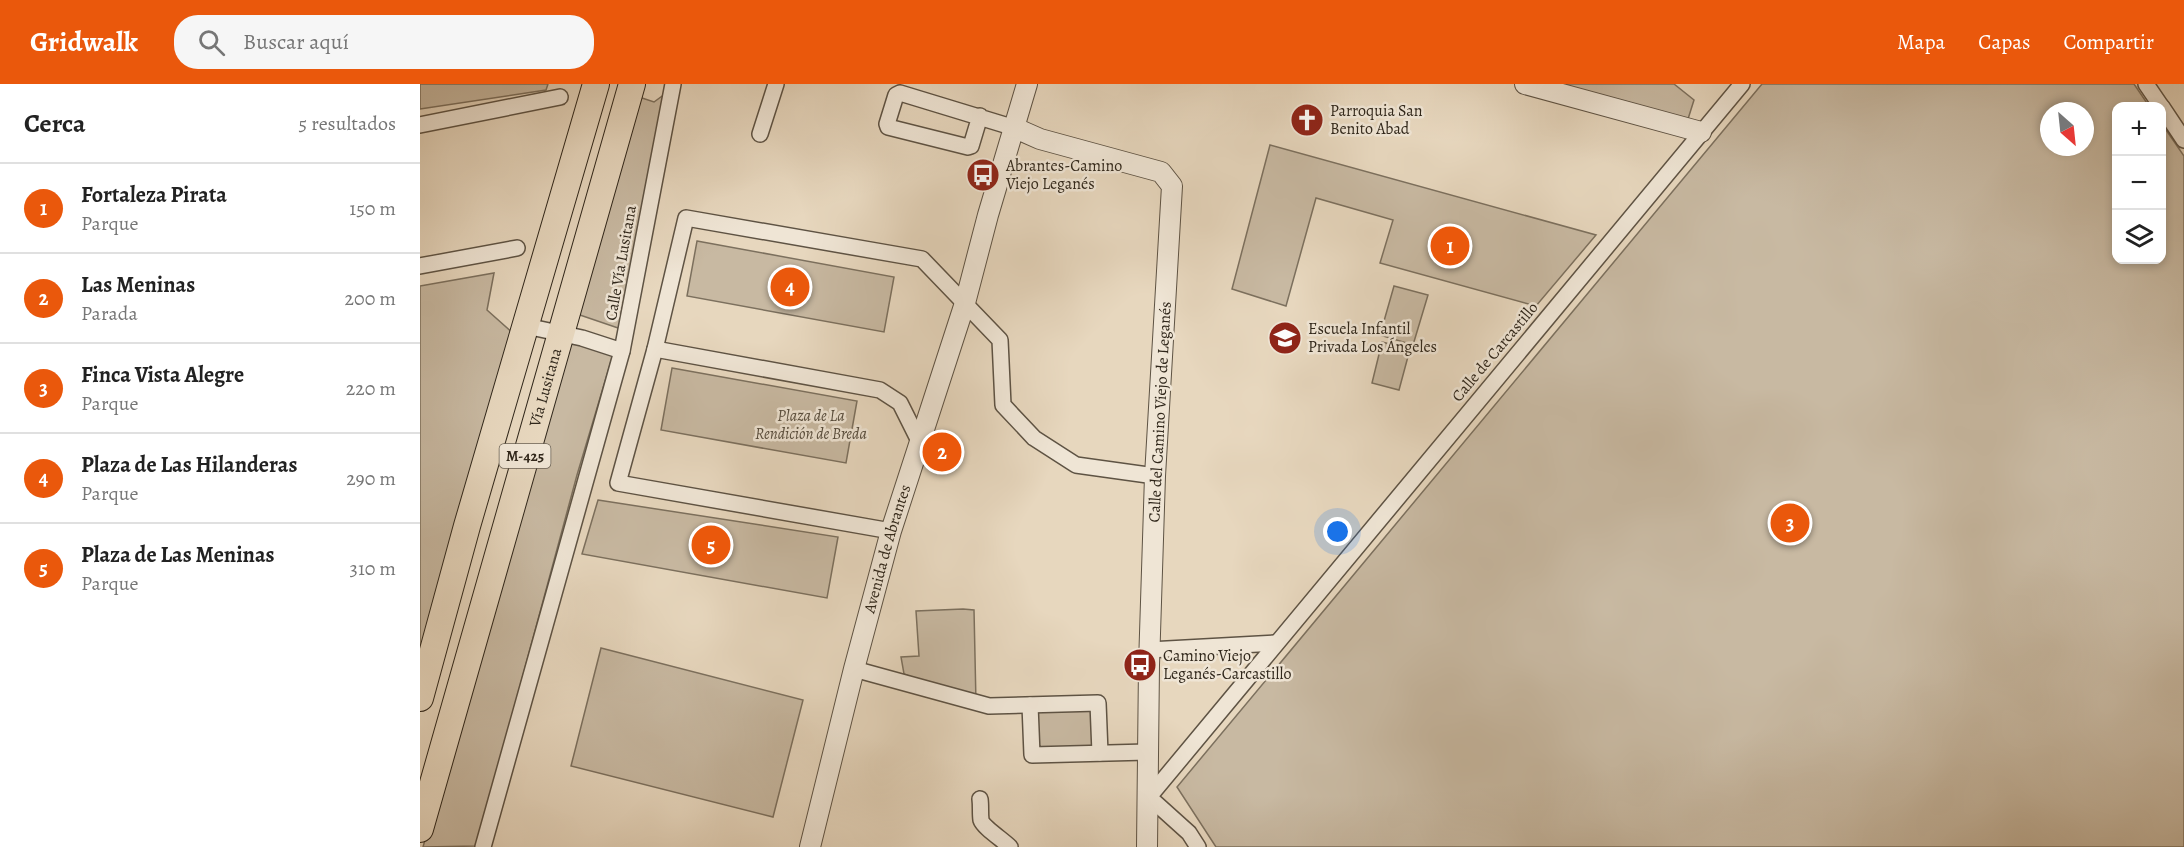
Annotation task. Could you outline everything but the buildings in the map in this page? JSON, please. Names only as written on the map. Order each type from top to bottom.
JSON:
[{"type":"main road","name":"M-425","points":[[420,698],[467,526],[596,84]]},
{"type":"main road","name":"Vía Lusitana","points":[[420,829],[632,84]]},
{"type":"street","name":"Calle Vía Lusitana","points":[[526,326],[582,338],[622,351],[673,84]]},
{"type":"street","points":[[760,134],[776,84]]},
{"type":"street","name":"Avenida de Abrantes","points":[[810,847],[891,531],[965,303],[988,215],[1027,84]]},
{"type":"street","points":[[1525,84],[1701,132]]},
{"type":"street","name":"Calle de Carcastillo","points":[[1149,796],[1742,84]]},
{"type":"street","points":[[2146,84],[2158,102]]},
{"type":"street","name":"Calle del Camino Viejo de Leganés","points":[[980,116],[971,146],[968,147],[888,127],[886,124],[896,95],[900,93],[980,116],[1040,139],[1161,172],[1172,186],[1155,476],[1149,650],[1147,847],[1136,847]]},
{"type":"street","points":[[420,125],[560,97]]},
{"type":"street","points":[[2166,113],[2183,134]]},
{"type":"street","points":[[891,531],[618,483],[655,349],[686,218],[922,259],[1000,340],[1003,405],[1034,438],[1076,465],[1155,476]]},
{"type":"street","points":[[420,266],[517,248]]},
{"type":"street","points":[[655,349],[880,390],[900,403],[919,441]]},
{"type":"street","points":[[483,847],[548,612],[588,480],[622,351]]},
{"type":"street","points":[[1149,650],[1276,643]]},
{"type":"street","points":[[854,669],[988,706],[1098,703],[1100,753]]},
{"type":"street","points":[[1030,705],[1032,755],[1147,752]]},
{"type":"street","points":[[1149,796],[1189,833],[1198,847]]},
{"type":"street","points":[[980,799],[981,822],[1010,847]]},
{"type":"green space","points":[[420,84],[548,84],[546,90],[420,109]]},
{"type":"green space","points":[[1549,84],[1674,84],[1694,100],[1688,119]]},
{"type":"green space","points":[[1762,84],[2134,84],[2146,102],[2112,102],[2112,264],[2166,264],[2166,130],[2184,156],[2184,847],[1216,847],[1177,787]]},
{"type":"green space","points":[[665,94],[621,329],[574,313],[636,96],[654,102]]},
{"type":"green space","points":[[1270,145],[1596,235],[1536,306],[1380,263],[1393,220],[1316,198],[1286,306],[1232,289]]},
{"type":"green space","points":[[697,241],[894,277],[884,332],[687,296]]},
{"type":"green space","points":[[494,273],[487,310],[514,334],[420,661],[420,286]]},
{"type":"green space","points":[[1394,286],[1428,295],[1413,345],[1380,335]]},
{"type":"green space","points":[[567,336],[615,348],[577,475],[477,846],[423,847]]},
{"type":"green space","points":[[1382,342],[1410,349],[1399,390],[1372,383]]},
{"type":"green space","name":"Plaza de La Rendición de Breda","points":[[672,368],[857,401],[846,463],[661,430]]},
{"type":"green space","points":[[598,500],[838,537],[827,598],[582,554]]},
{"type":"green space","points":[[974,610],[976,703],[904,674],[901,657],[919,656],[916,611]]},
{"type":"green space","points":[[601,648],[803,700],[773,817],[571,766]]},
{"type":"green space","points":[[1098,703],[1100,753],[1032,755],[1030,705]]},
{"type":"place","name":"Parroquia San Benito Abad","points":[[1307,120]]},
{"type":"place","name":"Abrantes-Camino Viejo Leganés","points":[[983,175]]},
{"type":"place","name":"Fortaleza Pirata","points":[[1450,246]]},
{"type":"place","name":"Plaza de Las Hilanderas","points":[[790,287]]},
{"type":"place","name":"Escuela Infantil Privada Los Ángeles","points":[[1285,338]]},
{"type":"place","name":"Las Meninas","points":[[942,452]]},
{"type":"place","name":"Finca Vista Alegre","points":[[1790,523]]},
{"type":"place","name":"Plaza de Las Meninas","points":[[711,545]]},
{"type":"place","name":"Camino Viejo Leganés-Carcastillo","points":[[1140,665]]}]
